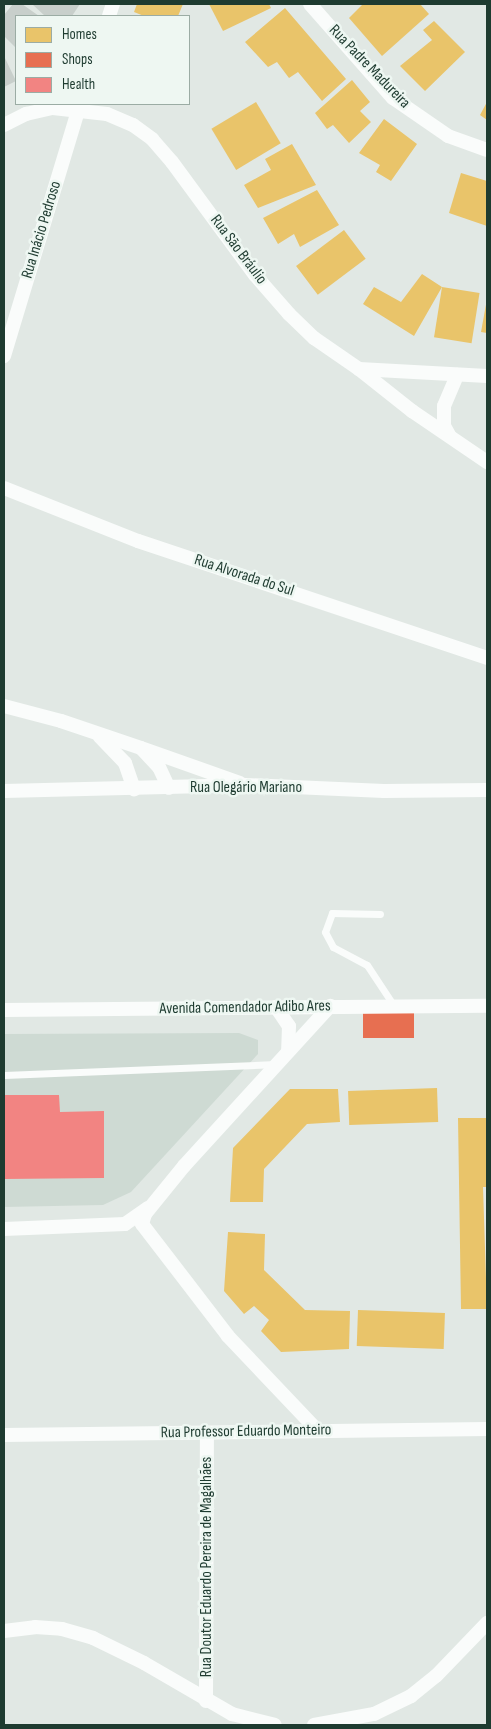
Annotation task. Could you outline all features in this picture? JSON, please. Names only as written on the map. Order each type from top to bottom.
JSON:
[{"type":"street","name":"Rua Padre Madureira","points":[[310,4],[393,98],[448,136],[487,150]]},
{"type":"street","name":"Rua São Bráulio","points":[[4,125],[26,114],[53,108],[79,106],[108,114],[133,125],[152,139],[289,314],[314,338],[360,369]]},
{"type":"street","name":"Rua Inácio Pedroso","points":[[4,356],[79,106]]},
{"type":"street","points":[[360,369],[487,376]]},
{"type":"street","points":[[360,369],[405,406],[487,462]]},
{"type":"street","points":[[449,435],[444,426],[444,406],[457,375]]},
{"type":"street","name":"Rua Alvorada do Sul","points":[[4,488],[138,541],[487,658]]},
{"type":"street","points":[[4,706],[61,721],[98,736],[119,739],[247,786]]},
{"type":"street","points":[[98,736],[125,763],[134,789]]},
{"type":"street","points":[[141,748],[159,766],[170,788]]},
{"type":"street","name":"Rua Olegário Mariano","points":[[4,791],[247,786],[384,791],[487,790]]},
{"type":"street","points":[[318,1431],[228,1336],[144,1231],[142,1219],[151,1206],[288,1050],[330,1006]]},
{"type":"street","name":"Avenida Comendador Adibo Ares","points":[[4,1010],[487,1006]]},
{"type":"street","points":[[276,1007],[289,1026],[288,1050]]},
{"type":"street","points":[[125,1224],[151,1206]]},
{"type":"street","points":[[4,1229],[125,1224],[148,1236]]},
{"type":"street","name":"Rua Professor Eduardo Monteiro","points":[[4,1435],[487,1429]]},
{"type":"street","name":"Rua Doutor Eduardo Pereira de Magalhães","points":[[206,1701],[207,1433]]},
{"type":"street","points":[[314,1725],[374,1714],[411,1696],[436,1676],[487,1622]]},
{"type":"street","points":[[4,1631],[35,1627],[62,1629],[93,1638],[144,1663],[206,1701],[232,1714],[276,1725]]},
{"type":"lane","points":[[380,914],[332,913],[325,932],[333,947],[367,965],[394,1006]]},
{"type":"lane","points":[[4,1074],[276,1064]]},
{"type":"shaded area","points":[[239,1033],[258,1040],[258,1054],[131,1192],[103,1205],[4,1207],[4,1034]]},
{"type":"building: Homes","points":[[137,4],[183,4],[178,15],[142,15],[134,12]]},
{"type":"building: Homes","points":[[209,4],[269,4],[271,8],[223,31]]},
{"type":"building: Homes","points":[[363,4],[420,4],[429,14],[382,56],[349,18]]},
{"type":"building: Homes","points":[[285,8],[346,79],[322,101],[298,72],[289,78],[277,62],[268,67],[245,42]]},
{"type":"building: Homes","points":[[434,21],[465,52],[425,91],[400,66],[432,40],[423,30]]},
{"type":"building: Homes","points":[[352,80],[370,102],[360,111],[371,122],[349,143],[333,125],[327,129],[315,113]]},
{"type":"building: Homes","points":[[256,102],[281,143],[236,170],[211,129]]},
{"type":"building: Homes","points":[[487,102],[487,120],[480,115]]},
{"type":"building: Homes","points":[[384,119],[417,144],[391,181],[376,172],[380,165],[359,153]]},
{"type":"building: Homes","points":[[292,144],[316,185],[258,208],[244,185],[271,170],[265,159]]},
{"type":"building: Homes","points":[[461,173],[487,181],[487,226],[449,213]]},
{"type":"building: Homes","points":[[317,190],[339,225],[300,247],[294,234],[278,244],[263,218]]},
{"type":"building: Homes","points":[[344,230],[366,259],[318,295],[296,266]]},
{"type":"building: Homes","points":[[422,274],[442,287],[414,336],[363,304],[374,287],[401,302]]},
{"type":"building: Homes","points":[[442,287],[480,293],[472,343],[434,337]]},
{"type":"building: Homes","points":[[487,299],[487,333],[481,332]]},
{"type":"building: Homes","points":[[437,1088],[438,1122],[349,1125],[348,1091]]},
{"type":"building: Homes","points":[[290,1089],[338,1089],[340,1122],[307,1124],[264,1169],[263,1202],[230,1202],[233,1148]]},
{"type":"building: Homes","points":[[458,1118],[487,1118],[487,1187],[483,1187],[487,1309],[461,1309]]},
{"type":"building: Homes","points":[[228,1232],[265,1234],[264,1270],[305,1310],[350,1311],[349,1349],[281,1352],[261,1331],[269,1320],[254,1306],[244,1314],[224,1291]]},
{"type":"building: Homes","points":[[358,1310],[445,1313],[444,1349],[357,1346]]},
{"type":"building: Shops","points":[[363,1011],[414,1011],[414,1038],[363,1038]]},
{"type":"building: Health","points":[[4,1095],[59,1095],[60,1112],[104,1111],[104,1178],[4,1179]]},
{"type":"building: Other","points":[[13,4],[22,4],[38,15],[15,15],[15,47],[4,36],[4,15]]},
{"type":"building: Other","points":[[32,4],[80,4],[73,15],[44,15]]},
{"type":"building: Other","points":[[4,56],[15,82],[4,87]]}]
